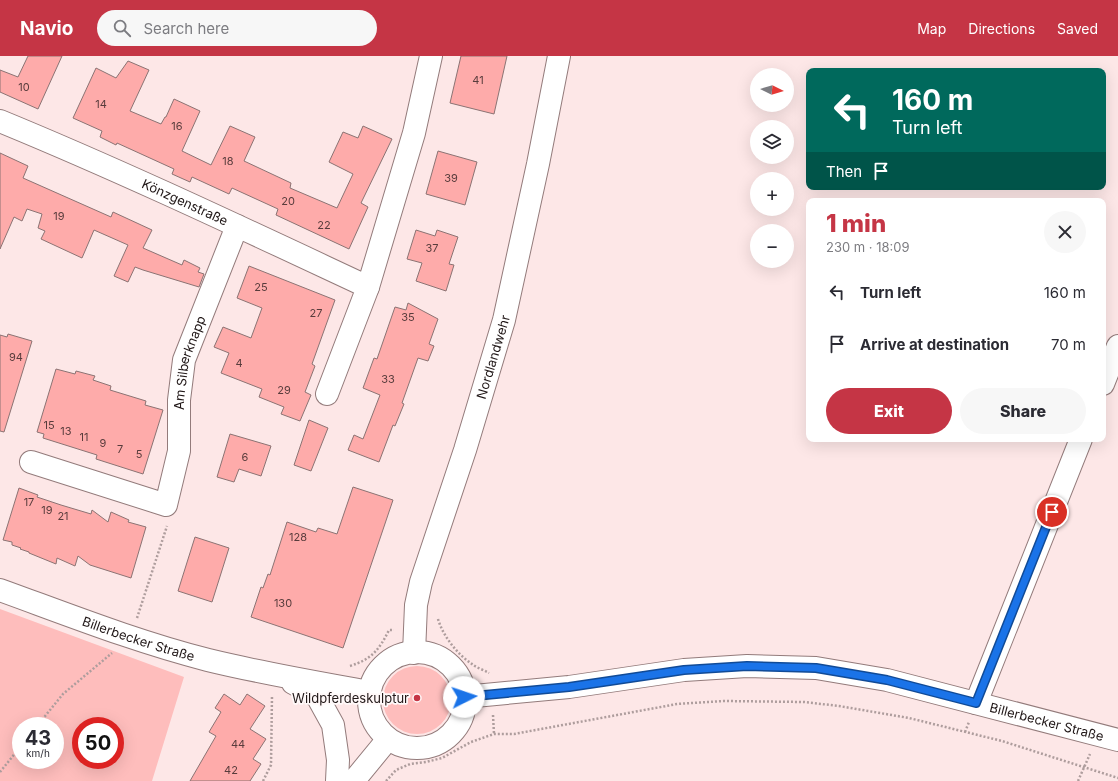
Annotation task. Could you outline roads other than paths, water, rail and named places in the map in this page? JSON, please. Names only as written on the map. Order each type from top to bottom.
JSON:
[{"type":"street","points":[[327,394],[368,287],[414,133],[431,56]]},
{"type":"street","name":"Nordlandwehr","points":[[414,652],[416,605],[421,582],[465,450],[504,320],[559,56]]},
{"type":"street","name":"Könzgenstraße","points":[[0,121],[45,139],[368,287]]},
{"type":"street","name":"Am Silberknapp","points":[[31,462],[166,505],[179,451],[179,400],[184,360],[237,226]]},
{"type":"street","points":[[1106,376],[1118,346]]},
{"type":"street","points":[[976,703],[1080,442]]},
{"type":"street","name":"Billerbecker Straße","points":[[0,590],[130,637],[208,660],[277,675],[369,692]]},
{"type":"street","points":[[414,652],[429,654],[442,660],[454,670],[461,683],[464,697],[463,713],[456,727],[446,738],[432,746],[417,748],[402,746],[388,739],[379,730],[372,718],[369,706],[369,692],[375,677],[385,665],[398,656],[414,652]]},
{"type":"street","name":"Billerbecker Straße","points":[[464,697],[569,687],[684,670],[747,666],[816,668],[887,680],[1118,740]]},
{"type":"street","name":"Billerbecker Straße","points":[[277,675],[317,696],[333,725],[338,760],[337,781]]},
{"type":"street","points":[[351,781],[356,778],[388,739]]},
{"type":"place","name":"Wildpferdeskulptur","points":[[417,698]]}]
